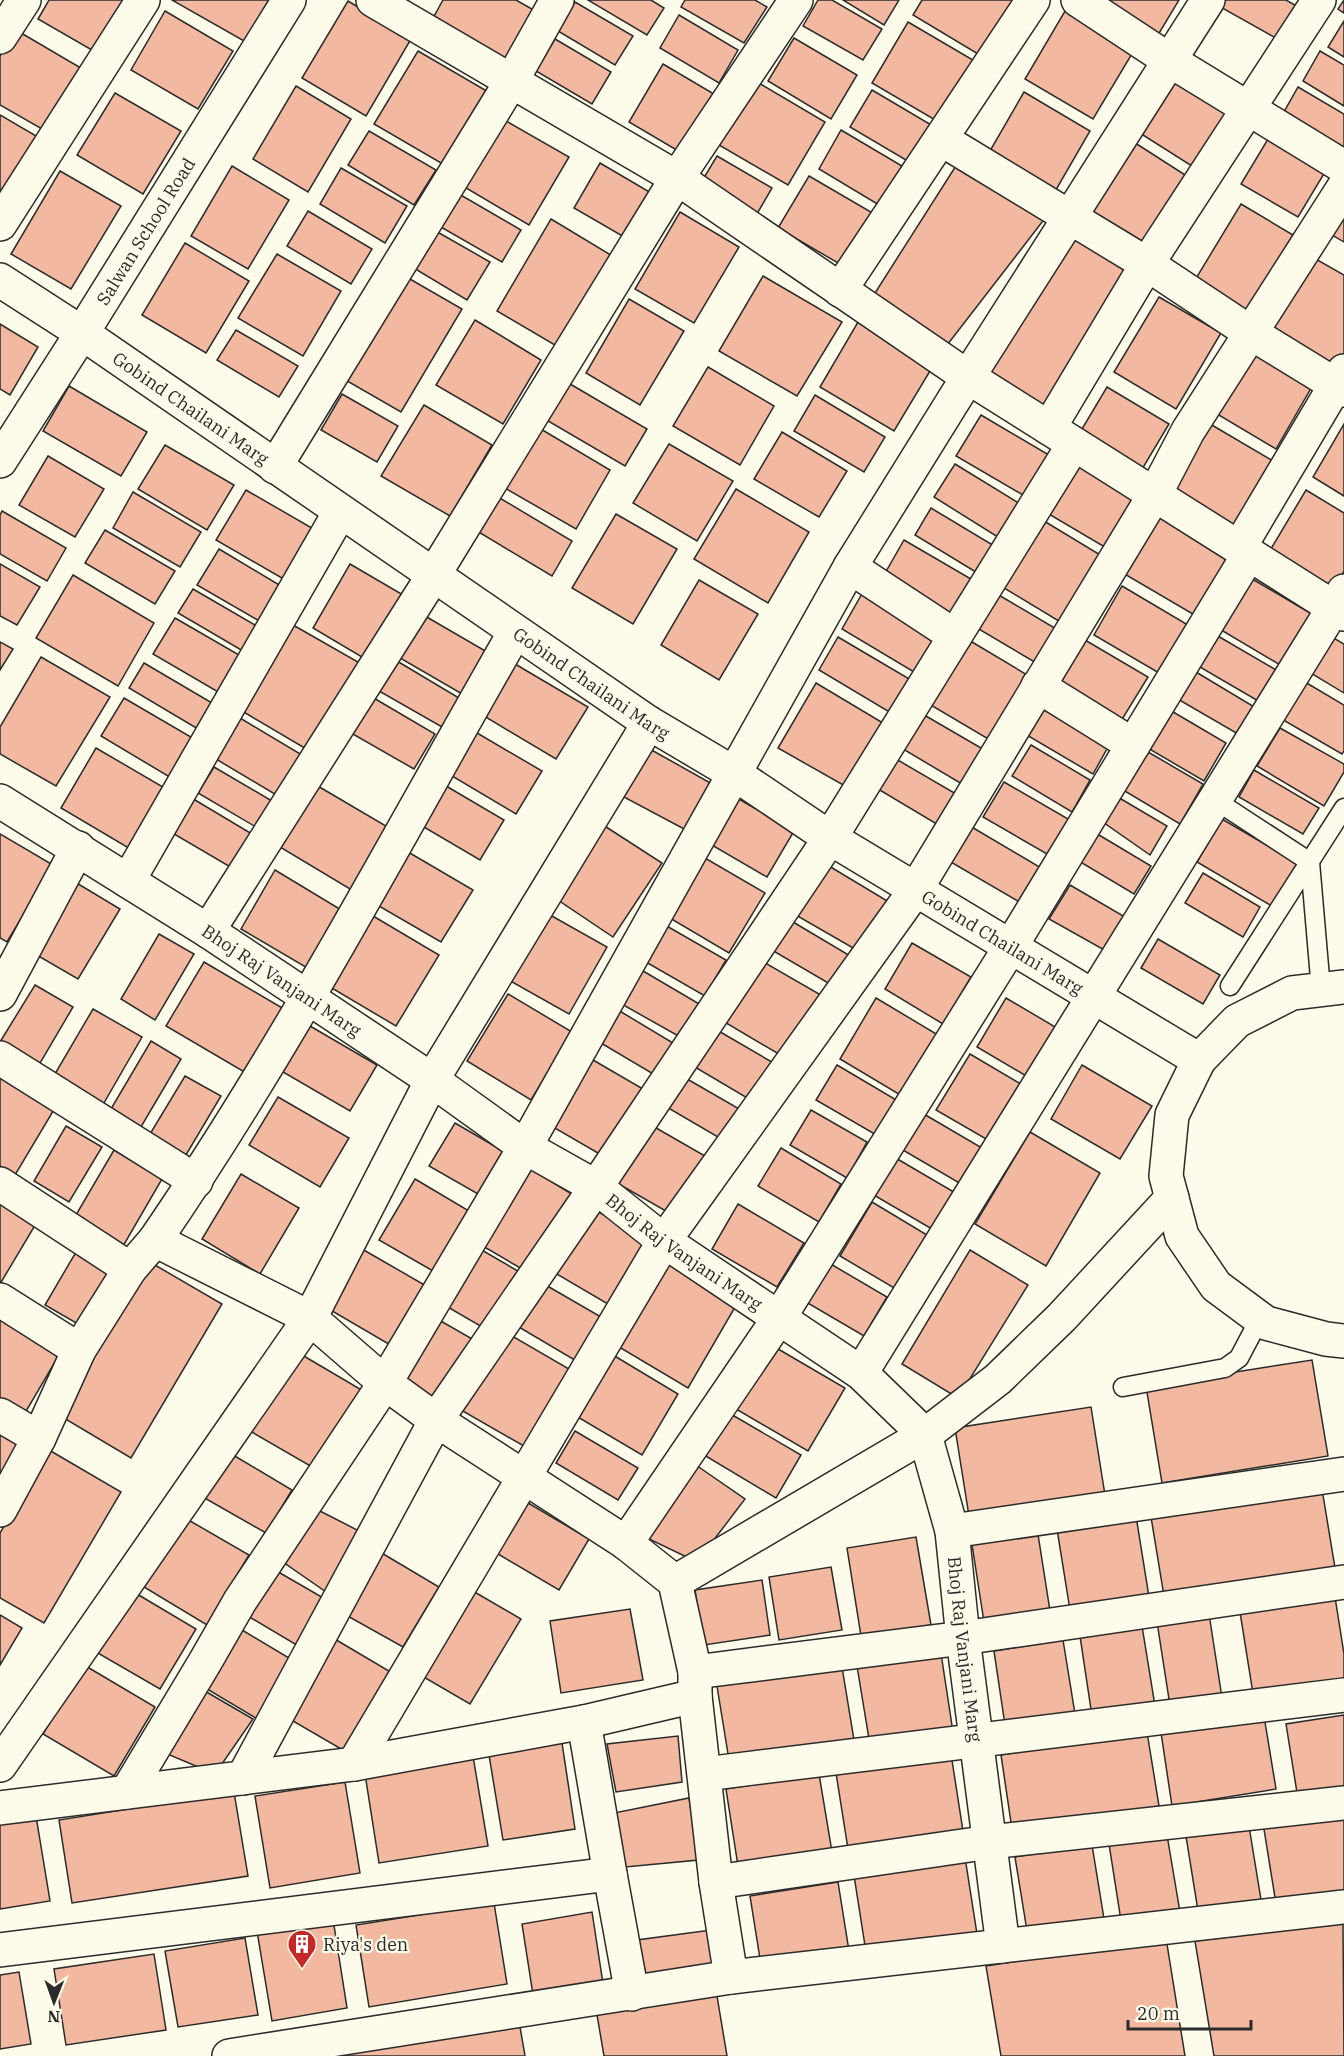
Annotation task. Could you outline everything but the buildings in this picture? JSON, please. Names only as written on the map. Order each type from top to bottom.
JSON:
[{"type":"street","points":[[0,37],[24,0]]},
{"type":"street","points":[[0,224],[143,0]]},
{"type":"street","name":"Salwan School Road","points":[[0,461],[289,0]]},
{"type":"street","points":[[373,0],[677,178],[968,377],[1244,551],[1341,604],[1215,800],[861,1373]]},
{"type":"street","points":[[275,467],[512,82],[557,0]]},
{"type":"street","points":[[208,931],[433,576],[677,178],[796,0]]},
{"type":"street","points":[[840,290],[1033,0]]},
{"type":"street","points":[[1078,0],[1169,60],[1344,167]]},
{"type":"street","points":[[127,1792],[240,1601],[385,1383],[525,1147],[850,567],[1208,0]]},
{"type":"street","points":[[243,1778],[436,1420],[596,1187],[830,837],[955,636],[1062,436],[1147,264],[1319,0]]},
{"type":"street","points":[[626,1543],[779,1318],[1011,946],[1133,745],[1341,382],[1251,333],[1147,264],[941,139]]},
{"type":"street","points":[[354,1764],[664,1241],[916,889],[1155,494],[1188,431],[1344,187]]},
{"type":"street","name":"Gobind Chailani Marg","points":[[0,280],[82,333],[649,723],[735,774],[830,837],[1198,1060]]},
{"type":"street","points":[[128,881],[340,512]]},
{"type":"street","points":[[850,567],[955,636]]},
{"type":"street","points":[[0,1510],[39,1438],[79,1350],[130,1269],[155,1240],[195,1181],[307,997],[514,632]]},
{"type":"street","points":[[1038,686],[1133,745]]},
{"type":"street","points":[[0,1765],[310,1318],[432,1080],[649,723]]},
{"type":"street","name":"Bhoj Raj Vanjani Marg","points":[[0,801],[208,931],[432,1080],[525,1147],[596,1187],[664,1241],[861,1373],[925,1435],[952,1531],[963,1638],[1003,1946]]},
{"type":"street","points":[[0,994],[78,848]]},
{"type":"street","points":[[1333,988],[1292,993],[1237,1021],[1198,1060],[1172,1115],[1166,1176],[1182,1236],[1216,1286],[1266,1323],[1326,1339],[1344,1341]]},
{"type":"street","points":[[0,1058],[195,1181]]},
{"type":"street","points":[[0,1184],[130,1269]]},
{"type":"street","points":[[675,1582],[925,1435],[998,1379],[1062,1317],[1172,1198]]},
{"type":"street","points":[[155,1240],[310,1318],[385,1383],[436,1420],[626,1543],[675,1582],[695,1684],[716,1882],[731,1977]]},
{"type":"street","points":[[0,1300],[79,1350]]},
{"type":"street","points":[[0,1415],[39,1438]]},
{"type":"street","points":[[952,1531],[1344,1474]]},
{"type":"street","points":[[0,1808],[354,1764],[584,1722],[695,1684],[963,1638],[1344,1582]]},
{"type":"street","points":[[705,1774],[1344,1695]]},
{"type":"street","points":[[584,1722],[632,1994]]},
{"type":"street","points":[[716,1882],[990,1842],[1344,1803]]},
{"type":"street","points":[[0,1950],[609,1874]]},
{"type":"street","points":[[229,2056],[731,1977],[1344,1907]]},
{"type":"lane","points":[[1215,800],[1310,862],[1333,988]]},
{"type":"lane","points":[[1230,986],[1344,808]]},
{"type":"lane","points":[[1123,1387],[1225,1368],[1239,1359],[1260,1318]]},
{"type":"place","name":"Riya's den","points":[[302,1970]]}]
